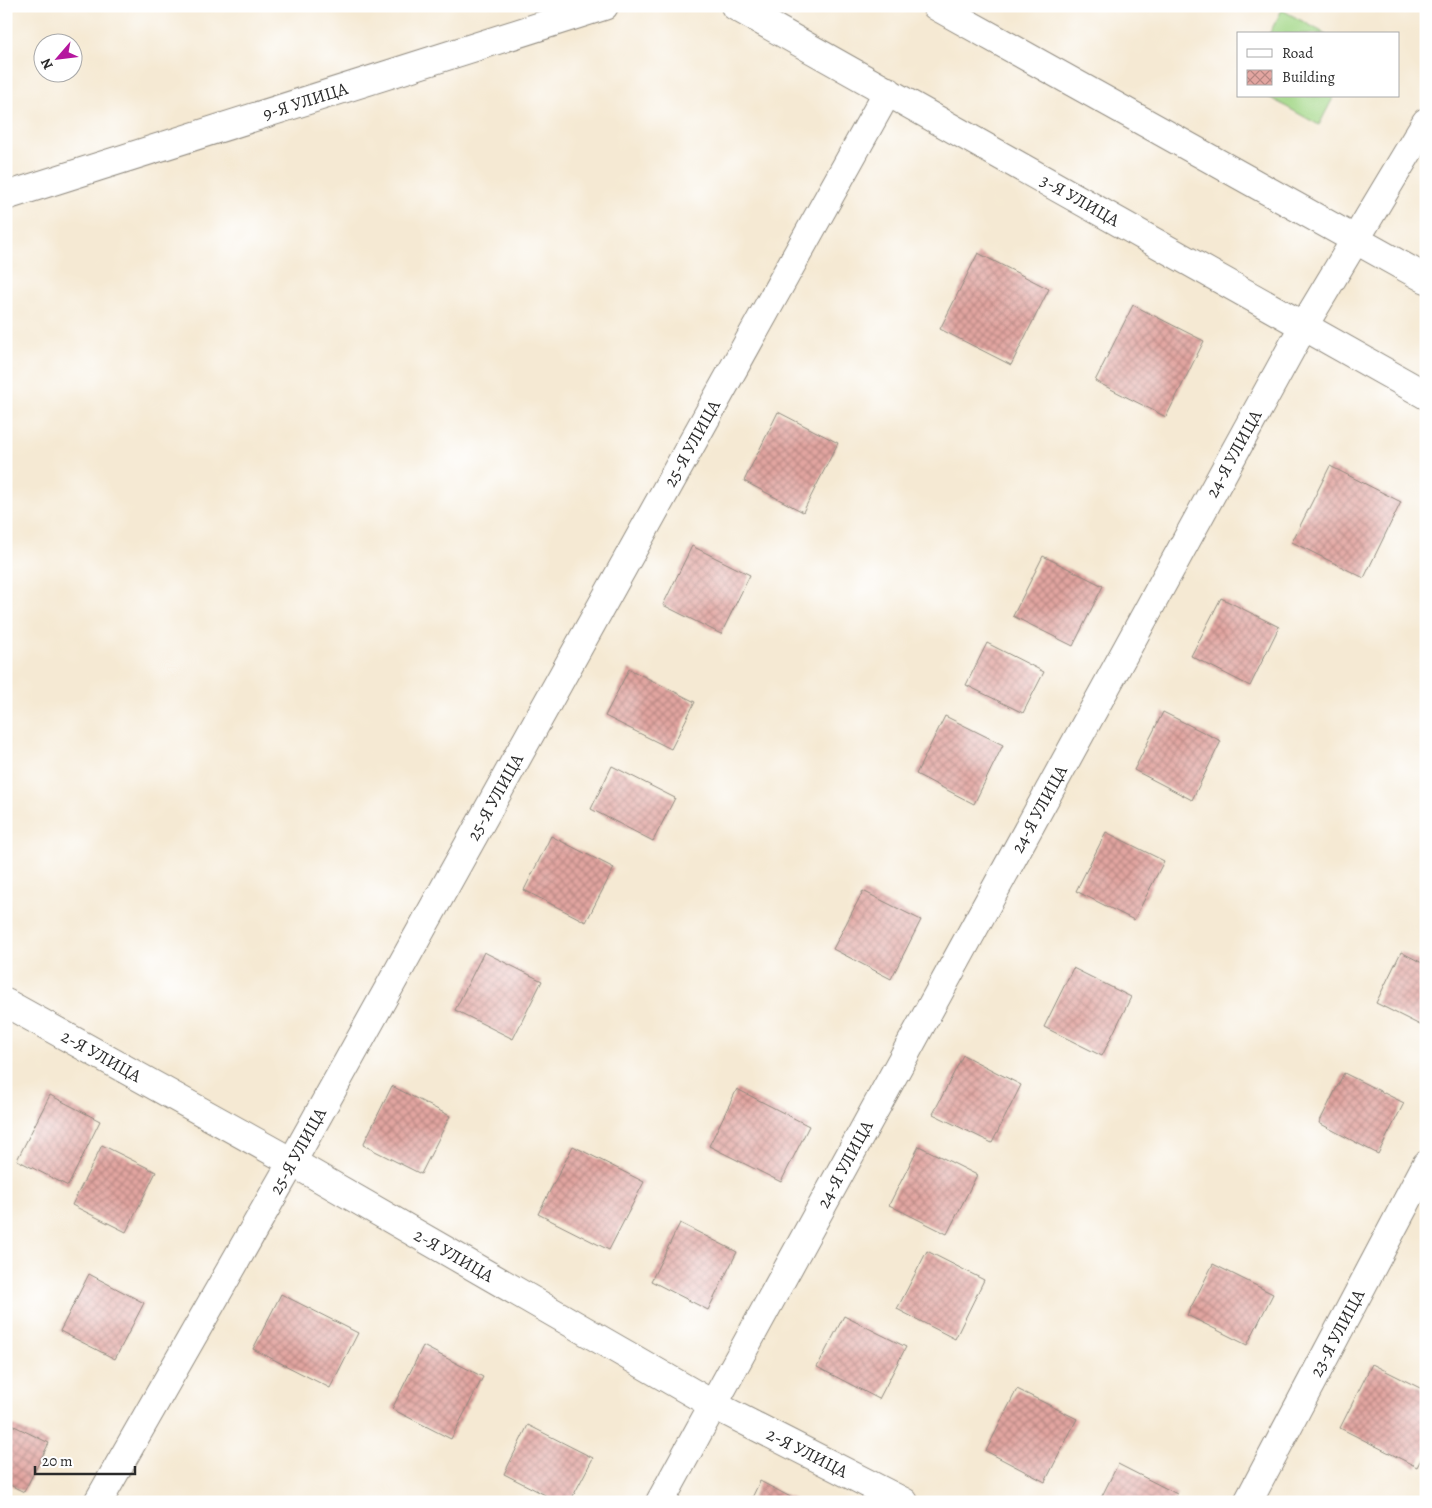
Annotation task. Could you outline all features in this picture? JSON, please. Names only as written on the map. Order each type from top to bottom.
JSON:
[{"type":"street","name":"9-Я УЛИЦА","points":[[6,196],[604,6]]},
{"type":"street","name":"3-Я УЛИЦА","points":[[735,6],[1426,395]]},
{"type":"street","points":[[936,6],[1426,279]]},
{"type":"street","name":"25-Я УЛИЦА","points":[[98,1502],[292,1162],[888,91]]},
{"type":"street","name":"24-Я УЛИЦА","points":[[660,1502],[1303,327],[1426,122]]},
{"type":"street","name":"2-Я УЛИЦА","points":[[6,1003],[292,1162],[712,1404],[904,1502]]},
{"type":"street","name":"23-Я УЛИЦА","points":[[1248,1502],[1426,1164]]},
{"type":"green space","points":[[1282,10],[1322,32],[1270,32]]},
{"type":"green space","points":[[1271,98],[1333,98],[1319,125]]},
{"type":"building","points":[[978,253],[1049,289],[1011,365],[940,329]]},
{"type":"building","points":[[1133,305],[1204,341],[1166,417],[1095,381]]},
{"type":"building","points":[[778,412],[838,443],[803,512],[744,481]]},
{"type":"building","points":[[1330,466],[1401,502],[1364,578],[1292,542]]},
{"type":"building","points":[[692,546],[750,575],[721,634],[663,605]]},
{"type":"building","points":[[1043,556],[1103,586],[1073,646],[1013,616]]},
{"type":"building","points":[[1221,598],[1279,627],[1250,686],[1191,656]]},
{"type":"building","points":[[987,643],[1044,672],[1023,713],[966,685]]},
{"type":"building","points":[[629,669],[695,702],[671,749],[605,716]]},
{"type":"building","points":[[1163,712],[1221,741],[1192,800],[1134,770]]},
{"type":"building","points":[[945,716],[1003,745],[974,804],[916,774]]},
{"type":"building","points":[[612,766],[675,798],[653,841],[591,809]]},
{"type":"building","points":[[1106,832],[1164,861],[1134,920],[1076,891]]},
{"type":"building","points":[[551,836],[614,868],[586,922],[524,890]]},
{"type":"building","points":[[863,891],[921,920],[891,979],[833,949]]},
{"type":"building","points":[[484,952],[542,981],[513,1039],[455,1010]]},
{"type":"building","points":[[1401,952],[1426,965],[1426,1028],[1376,1003]]},
{"type":"building","points":[[1073,968],[1131,997],[1102,1056],[1044,1027]]},
{"type":"building","points":[[963,1055],[1021,1085],[992,1143],[933,1114]]},
{"type":"building","points":[[1344,1073],[1404,1103],[1378,1154],[1319,1123]]},
{"type":"building","points":[[392,1086],[450,1116],[421,1174],[363,1145]]},
{"type":"building","points":[[737,1089],[809,1126],[781,1182],[709,1146]]},
{"type":"building","points":[[50,1095],[100,1121],[68,1186],[17,1160]]},
{"type":"building","points":[[102,1145],[156,1172],[126,1232],[72,1205]]},
{"type":"building","points":[[573,1146],[644,1182],[609,1250],[538,1214]]},
{"type":"building","points":[[919,1146],[977,1175],[947,1234],[889,1205]]},
{"type":"building","points":[[680,1223],[737,1252],[708,1310],[651,1281]]},
{"type":"building","points":[[927,1251],[984,1280],[955,1339],[897,1309]]},
{"type":"building","points":[[1213,1264],[1273,1294],[1247,1345],[1187,1315]]},
{"type":"building","points":[[89,1274],[144,1303],[115,1359],[60,1331]]},
{"type":"building","points":[[281,1294],[358,1333],[330,1388],[253,1349]]},
{"type":"building","points":[[844,1316],[906,1347],[879,1399],[817,1367]]},
{"type":"building","points":[[423,1346],[483,1377],[451,1439],[392,1409]]},
{"type":"building","points":[[1372,1364],[1426,1391],[1426,1450],[1417,1467],[1340,1428]]},
{"type":"building","points":[[1017,1389],[1077,1419],[1045,1482],[986,1451]]},
{"type":"building","points":[[6,1422],[49,1443],[24,1492],[6,1483]]},
{"type":"building","points":[[528,1425],[593,1458],[570,1502],[559,1502],[504,1474]]},
{"type":"building","points":[[1118,1464],[1177,1494],[1173,1502],[1099,1502]]},
{"type":"building","points":[[760,1481],[800,1502],[750,1502]]}]
